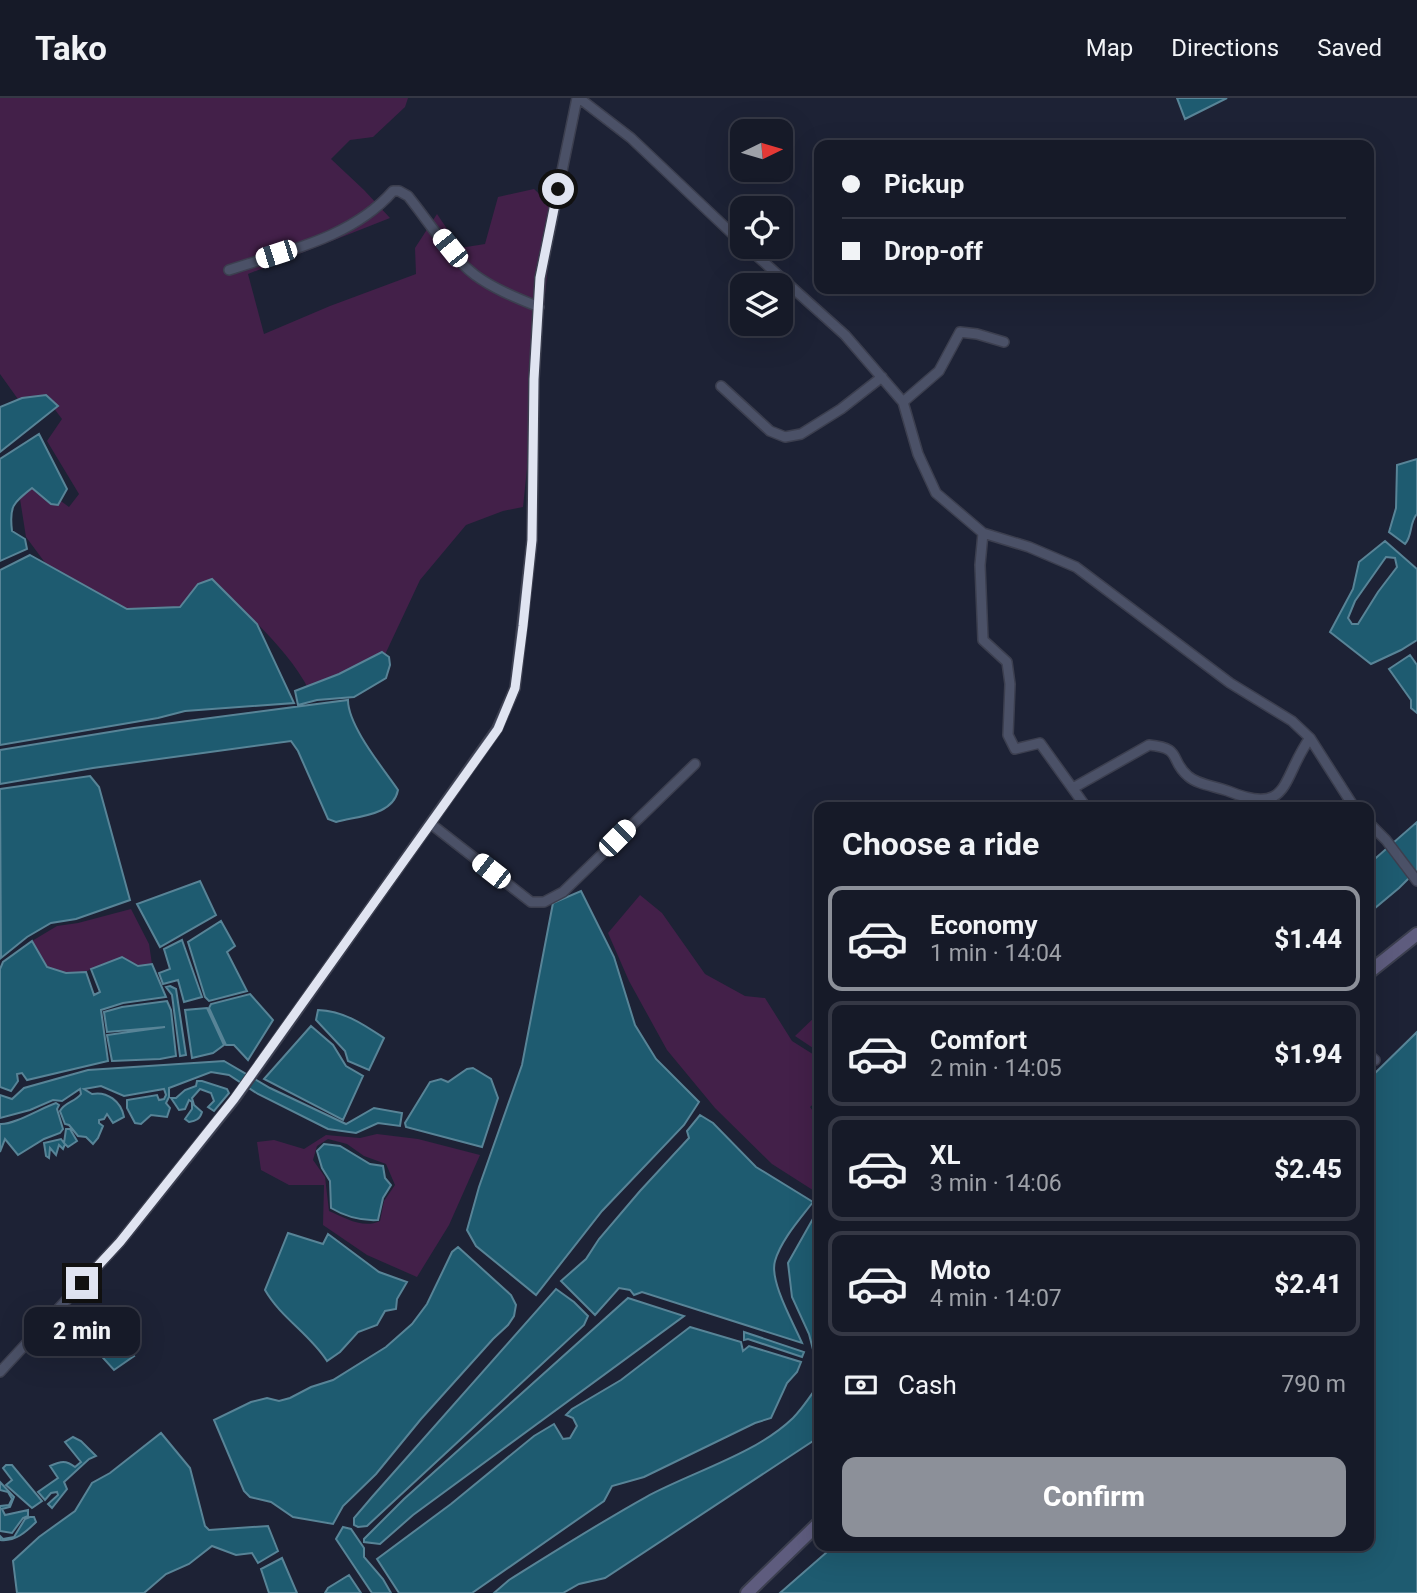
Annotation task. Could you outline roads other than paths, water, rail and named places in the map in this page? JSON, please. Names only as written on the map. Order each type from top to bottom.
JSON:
[{"type":"main road","points":[[1374,968],[1417,934]]},
{"type":"main road","points":[[747,1593],[814,1528]]},
{"type":"street","points":[[0,1372],[120,1242],[234,1099],[498,729],[515,688],[532,540],[534,391],[540,278],[578,98],[631,138],[730,232]]},
{"type":"street","points":[[229,270],[329,236],[365,218],[393,191],[399,191],[408,196],[464,265],[477,276],[538,307]]},
{"type":"street","points":[[760,259],[845,335],[903,402],[918,454],[936,493],[983,533],[1029,547],[1076,567],[1230,682],[1292,721],[1310,738],[1351,802]]},
{"type":"street","points":[[903,402],[939,371],[960,332],[1004,342]]},
{"type":"street","points":[[721,386],[770,431],[785,437],[801,434],[841,410],[882,377]]},
{"type":"street","points":[[983,533],[980,565],[984,640],[1007,662],[1010,684],[1008,735],[1015,749],[1040,743],[1083,802]]},
{"type":"street","points":[[1073,788],[1149,745],[1163,746],[1174,753],[1187,776],[1200,783],[1239,796],[1267,801],[1276,797],[1285,786],[1300,752],[1310,738]]},
{"type":"street","points":[[431,824],[531,902],[544,902],[564,892],[695,764]]},
{"type":"street","points":[[1374,828],[1417,881]]},
{"type":"water","points":[[1177,98],[1227,98],[1185,119]]},
{"type":"water","points":[[46,395],[58,406],[0,452],[0,407],[22,398]]},
{"type":"water","points":[[39,434],[67,489],[58,505],[51,504],[32,488],[17,502],[12,510],[12,531],[25,539],[27,549],[0,561],[0,459]]},
{"type":"water","points":[[1417,459],[1417,514],[1405,544],[1389,532],[1396,508],[1397,465]]},
{"type":"water","points":[[1385,541],[1417,569],[1417,640],[1371,664],[1330,632],[1353,589],[1359,562]],"holes":[[[1386,557],[1395,558],[1397,567],[1358,624],[1352,624],[1348,618],[1355,601]]]},
{"type":"water","points":[[30,555],[127,609],[180,607],[198,584],[212,579],[257,624],[294,703],[185,711],[0,745],[0,570]]},
{"type":"water","points":[[382,652],[389,657],[390,665],[386,678],[354,697],[317,700],[298,705],[295,691],[339,674]]},
{"type":"water","points":[[1410,655],[1417,665],[1417,713],[1411,708],[1411,700],[1389,669]]},
{"type":"water","points":[[348,700],[360,734],[398,790],[389,805],[373,814],[336,822],[328,819],[291,741],[93,768],[0,784],[0,750],[134,728]]},
{"type":"water","points":[[90,776],[99,787],[130,900],[76,919],[51,923],[27,937],[1,958],[0,789]]},
{"type":"water","points":[[1417,822],[1417,870],[1374,909],[1374,860]]},
{"type":"water","points":[[200,881],[216,915],[160,947],[137,904]]},
{"type":"water","points":[[581,891],[614,957],[635,1025],[656,1059],[699,1102],[684,1125],[602,1211],[536,1295],[476,1246],[467,1230],[479,1187],[522,1065],[553,903]]},
{"type":"water","points":[[221,921],[235,946],[227,952],[247,991],[209,1001],[205,997],[188,942]]},
{"type":"water","points":[[182,940],[202,997],[184,1002],[178,980],[163,984],[159,973],[170,969],[164,949]]},
{"type":"water","points":[[32,941],[47,967],[66,973],[86,972],[94,995],[100,992],[91,969],[122,957],[138,966],[152,964],[166,997],[123,1003],[101,1010],[108,1061],[27,1080],[22,1073],[17,1074],[18,1081],[11,1091],[0,1087],[0,969],[3,962]]},
{"type":"water","points":[[166,987],[176,989],[186,1055],[180,1056],[172,995]]},
{"type":"water","points":[[250,994],[273,1020],[248,1060],[234,1045],[226,1045],[209,1008],[211,1004]]},
{"type":"water","points":[[167,1001],[171,1010],[176,1056],[112,1061],[107,1035],[165,1027],[107,1032],[104,1012]]},
{"type":"water","points":[[207,1008],[224,1045],[213,1053],[192,1058],[185,1010]]},
{"type":"water","points":[[318,1010],[345,1016],[384,1038],[369,1070],[348,1061],[345,1051],[316,1020]]},
{"type":"water","points":[[311,1026],[333,1045],[346,1066],[363,1076],[343,1120],[264,1079]]},
{"type":"water","points":[[1417,1032],[1417,1593],[780,1593],[828,1551],[1374,1551],[1374,1074]]},
{"type":"water","points":[[224,1061],[270,1088],[346,1124],[374,1108],[402,1113],[400,1126],[378,1123],[356,1133],[328,1129],[258,1094],[229,1075],[211,1072],[169,1088],[166,1103],[170,1108],[167,1117],[151,1115],[141,1124],[135,1123],[127,1108],[127,1100],[157,1095],[159,1100],[164,1099],[164,1089],[124,1096],[101,1086],[84,1089],[92,1094],[98,1093],[113,1098],[124,1117],[113,1123],[107,1114],[104,1119],[99,1120],[103,1126],[93,1144],[86,1137],[78,1136],[65,1124],[60,1111],[81,1094],[80,1089],[62,1101],[53,1100],[0,1118],[0,1095],[12,1099],[24,1088],[88,1070]]},
{"type":"water","points":[[473,1068],[491,1079],[498,1098],[482,1147],[406,1127],[405,1123],[430,1082],[441,1079],[448,1082]]},
{"type":"water","points":[[197,1081],[227,1089],[229,1093],[214,1111],[208,1107],[214,1101],[211,1093],[200,1089],[192,1098],[194,1105],[202,1112],[197,1119],[189,1122],[185,1119],[192,1109],[192,1102],[189,1100],[185,1109],[179,1110],[171,1098],[176,1098],[185,1090],[196,1086]]},
{"type":"water","points":[[56,1103],[59,1105],[57,1109],[63,1129],[60,1133],[44,1139],[18,1155],[5,1139],[0,1152],[0,1124],[20,1119]]},
{"type":"water","points":[[700,1115],[713,1123],[756,1167],[813,1202],[782,1245],[774,1269],[779,1291],[802,1343],[642,1292],[634,1295],[630,1290],[619,1288],[595,1315],[561,1281],[586,1259],[599,1239],[689,1138],[687,1131]]},
{"type":"water","points":[[66,1129],[70,1129],[77,1141],[68,1147],[65,1144],[63,1149],[59,1145],[56,1155],[50,1148],[49,1158],[46,1156],[44,1143],[61,1139],[64,1143]]},
{"type":"water","points":[[324,1144],[340,1146],[370,1164],[383,1166],[385,1178],[391,1185],[383,1198],[378,1220],[353,1218],[331,1208],[330,1181],[322,1168],[317,1151]]},
{"type":"water","points":[[814,1217],[814,1354],[809,1334],[792,1297],[788,1263]]},
{"type":"water","points":[[288,1233],[323,1244],[328,1234],[379,1272],[407,1282],[397,1299],[396,1309],[385,1311],[377,1325],[358,1332],[340,1352],[327,1361],[265,1290]]},
{"type":"water","points":[[458,1247],[511,1295],[516,1305],[514,1316],[508,1325],[421,1419],[376,1474],[343,1506],[333,1524],[293,1517],[271,1502],[250,1497],[244,1491],[214,1420],[251,1402],[267,1398],[279,1401],[333,1380],[386,1347],[412,1324],[427,1304],[452,1252]]},
{"type":"water","points":[[556,1289],[588,1316],[584,1325],[367,1526],[354,1525],[354,1518]]},
{"type":"water","points":[[628,1298],[684,1316],[413,1515],[380,1544],[364,1542],[404,1499]]},
{"type":"water","points":[[690,1327],[741,1342],[743,1351],[749,1346],[801,1362],[797,1372],[787,1383],[771,1418],[755,1423],[644,1477],[612,1486],[604,1501],[472,1593],[399,1593],[377,1559],[451,1504],[534,1436],[554,1424],[563,1439],[570,1438],[577,1426],[573,1418],[566,1415],[572,1409],[621,1380]]},
{"type":"water","points":[[744,1332],[804,1352],[802,1357],[744,1340]]},
{"type":"water","points":[[115,1336],[134,1356],[114,1370],[95,1349]]},
{"type":"water","points":[[814,1391],[813,1441],[605,1578],[579,1584],[563,1593],[494,1593],[509,1580],[628,1507],[761,1442],[778,1431],[804,1406]]},
{"type":"water","points":[[161,1433],[190,1468],[205,1526],[209,1530],[268,1526],[278,1551],[258,1563],[252,1553],[236,1555],[212,1546],[189,1564],[166,1574],[144,1593],[17,1593],[13,1561],[39,1537],[75,1511],[92,1483],[110,1473]]},
{"type":"water","points":[[73,1437],[96,1456],[64,1482],[67,1489],[52,1508],[48,1504],[58,1495],[57,1492],[51,1493],[45,1500],[38,1492],[58,1478],[50,1466],[63,1462],[75,1467],[81,1462],[65,1442]]},
{"type":"water","points":[[12,1465],[42,1501],[32,1508],[6,1485],[12,1480],[3,1468]]},
{"type":"water","points":[[0,1482],[14,1497],[10,1507],[2,1509],[5,1515],[28,1510],[28,1516],[23,1518],[12,1533],[0,1531],[0,1506],[9,1505],[12,1499],[8,1492],[0,1490]]},
{"type":"water","points":[[34,1517],[36,1522],[24,1533],[15,1538],[0,1540],[0,1536],[3,1539],[14,1537],[25,1519]]},
{"type":"water","points":[[343,1527],[351,1529],[364,1548],[364,1557],[391,1593],[372,1593],[336,1539]]},
{"type":"water","points":[[282,1558],[297,1593],[269,1593],[261,1569]]},
{"type":"water","points":[[349,1575],[361,1593],[325,1593],[328,1588]]}]
